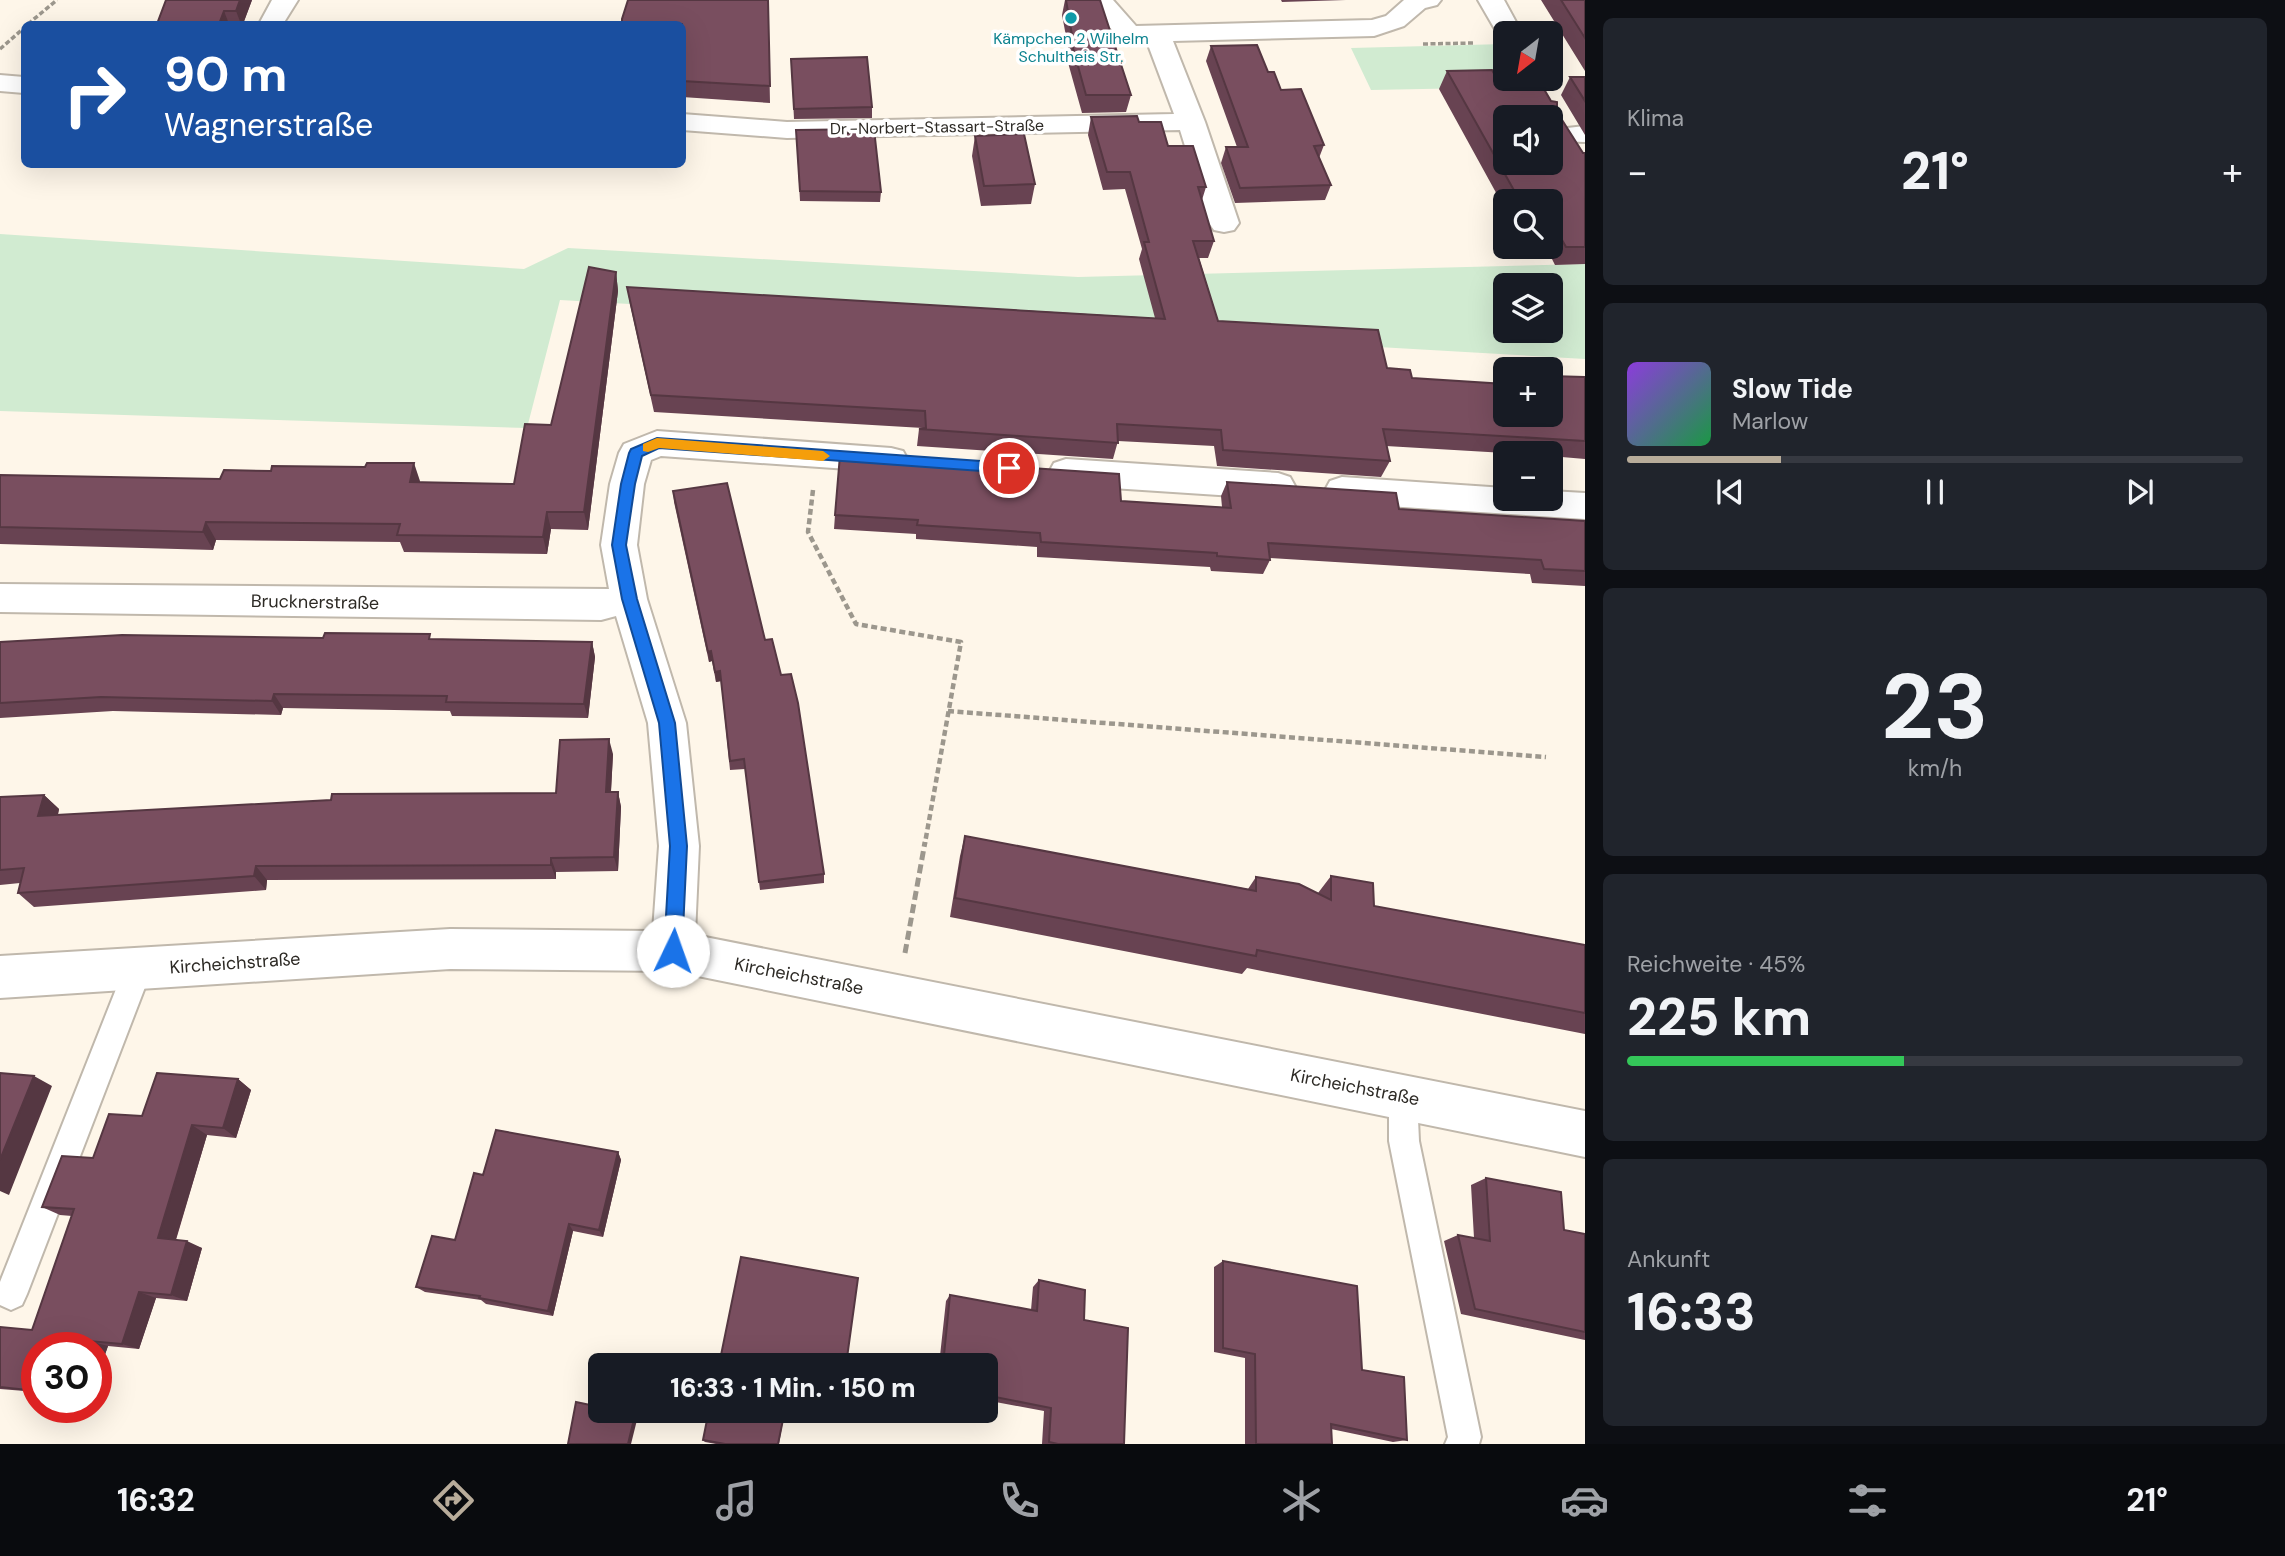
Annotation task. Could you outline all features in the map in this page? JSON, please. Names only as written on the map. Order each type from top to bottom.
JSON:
[{"type":"street","points":[[273,21],[285,0]]},
{"type":"street","points":[[1099,0],[1129,34],[1374,28],[1395,21],[1393,6],[1428,0]]},
{"type":"street","points":[[1491,0],[1502,21]]},
{"type":"street","points":[[1157,34],[1191,122],[1224,223]]},
{"type":"street","points":[[0,83],[21,85]]},
{"type":"street","name":"Dr.-Norbert-Stassart-Straße","points":[[686,122],[788,130],[1191,122]]},
{"type":"street","points":[[1570,127],[1585,163]]},
{"type":"street","points":[[673,951],[679,846],[667,723],[629,599],[619,545],[628,484],[636,453],[657,443],[915,462]]},
{"type":"street","points":[[1041,470],[1585,506]]},
{"type":"street","name":"Brucknerstraße","points":[[0,598],[601,605],[629,599]]},
{"type":"street","name":"Kircheichstraße","points":[[0,977],[450,949],[673,951],[1585,1134]]},
{"type":"lane","points":[[11,1294],[138,969]]},
{"type":"lane","points":[[1403,1097],[1404,1141],[1465,1437],[1462,1444]]},
{"type":"path","points":[[32,21],[57,0]]},
{"type":"path","points":[[0,49],[21,30]]},
{"type":"path","points":[[1418,44],[1483,43]]},
{"type":"path","points":[[817,456],[808,533],[856,624],[961,642],[898,995]]},
{"type":"path","points":[[948,711],[1546,757]]},
{"type":"green space","points":[[1493,44],[1493,88],[1371,90],[1351,48]]},
{"type":"green space","points":[[0,234],[524,269],[568,248],[1078,277],[1585,264],[1585,359],[560,300],[527,428],[0,411]]},
{"type":"building","points":[[166,0],[240,0],[236,11],[224,11],[220,21],[158,21]]},
{"type":"building","points":[[628,0],[768,0],[770,86],[686,81],[686,21],[622,19]]},
{"type":"building","points":[[1066,0],[1100,0],[1131,95],[1086,95],[1071,41]]},
{"type":"building","points":[[1561,0],[1585,0],[1585,38]]},
{"type":"building","points":[[1257,45],[1268,72],[1274,72],[1281,90],[1301,89],[1324,145],[1314,146],[1331,185],[1240,188],[1226,147],[1248,147],[1211,46]]},
{"type":"building","points":[[867,57],[872,107],[794,109],[791,59]]},
{"type":"building","points":[[1492,70],[1493,91],[1545,91],[1551,101],[1557,102],[1557,105],[1493,105],[1493,153],[1447,71]]},
{"type":"building","points":[[1570,77],[1585,77],[1585,101]]},
{"type":"building","points":[[1137,116],[1139,122],[1161,122],[1168,146],[1193,146],[1206,187],[1198,187],[1214,241],[1193,241],[1218,321],[1378,330],[1387,368],[1410,370],[1412,378],[1493,383],[1493,427],[1563,427],[1563,376],[1585,377],[1585,441],[1383,429],[1390,461],[1223,450],[1221,430],[1117,424],[1118,443],[919,429],[926,428],[925,411],[651,395],[627,287],[1165,319],[1144,242],[1149,242],[1130,172],[1107,172],[1091,117]]},
{"type":"building","points":[[1563,121],[1585,153],[1585,247],[1566,247],[1563,242],[1563,189],[1513,189],[1505,175],[1563,175]]},
{"type":"building","points":[[874,129],[881,192],[800,191],[796,130]]},
{"type":"building","points":[[1024,134],[1035,184],[984,186],[975,136]]},
{"type":"building","points":[[589,267],[616,272],[584,512],[547,512],[543,537],[397,535],[400,524],[206,522],[203,532],[0,527],[0,475],[220,479],[224,470],[271,471],[272,466],[365,467],[367,463],[414,463],[410,482],[514,484],[525,424],[551,425]]},
{"type":"building","points":[[840,455],[1119,474],[1121,501],[1231,508],[1227,482],[1396,493],[1399,509],[1585,521],[1585,571],[1544,569],[1541,560],[1268,543],[1270,560],[1217,556],[1217,553],[1041,542],[1040,533],[917,525],[918,520],[835,515]]},
{"type":"building","points":[[727,483],[765,640],[772,639],[781,675],[791,674],[798,703],[824,874],[759,882],[744,759],[730,761],[720,671],[715,672],[711,651],[708,652],[673,491]]},
{"type":"building","points":[[325,633],[430,634],[429,639],[592,642],[584,704],[446,702],[447,696],[274,694],[272,701],[101,697],[0,703],[0,642],[122,635],[323,638]]},
{"type":"building","points":[[609,739],[606,792],[618,792],[614,857],[551,858],[551,865],[256,866],[254,876],[18,893],[24,868],[0,870],[0,797],[44,795],[38,816],[331,800],[332,794],[556,793],[560,740]]},
{"type":"building","points":[[965,836],[1256,891],[1256,877],[1299,884],[1331,900],[1331,876],[1373,883],[1374,906],[1585,945],[1585,1013],[1257,950],[1256,956],[955,898]]},
{"type":"building","points":[[0,1073],[34,1076],[0,1160]]},
{"type":"building","points":[[157,1073],[238,1079],[223,1128],[192,1125],[158,1238],[187,1241],[171,1295],[139,1292],[122,1344],[112,1343],[112,1332],[21,1332],[21,1389],[0,1387],[0,1327],[32,1330],[74,1209],[42,1207],[62,1156],[93,1158],[109,1114],[142,1116]]},
{"type":"building","points":[[496,1130],[618,1152],[599,1230],[569,1224],[548,1311],[479,1298],[480,1296],[416,1287],[432,1236],[455,1240],[474,1173],[483,1175]]},
{"type":"building","points":[[1486,1178],[1561,1192],[1564,1230],[1585,1234],[1585,1332],[1475,1309],[1458,1235],[1490,1241]]},
{"type":"building","points":[[741,1257],[858,1278],[848,1353],[721,1353]]},
{"type":"building","points":[[1223,1261],[1357,1286],[1362,1370],[1404,1377],[1407,1440],[1331,1424],[1332,1444],[1256,1444],[1255,1354],[1223,1348]]},
{"type":"building","points":[[1039,1280],[1085,1290],[1084,1320],[1128,1328],[1124,1444],[1049,1442],[1051,1408],[998,1398],[998,1353],[944,1353],[950,1295],[1037,1311]]},
{"type":"building","points":[[576,1402],[588,1404],[588,1423],[633,1423],[628,1444],[568,1444]]},
{"type":"building","points":[[706,1423],[782,1423],[778,1444],[725,1444],[703,1440]]},
{"type":"slow traffic","points":[[648,447],[657,443],[823,456]]},
{"type":"place","name":"Kämpchen 2 Wilhelm Schultheis Str.","points":[[1071,18]]},
{"type":"route","points":[[673,951],[679,846],[667,723],[629,599],[619,545],[628,484],[636,453],[657,443],[1009,468]]}]
